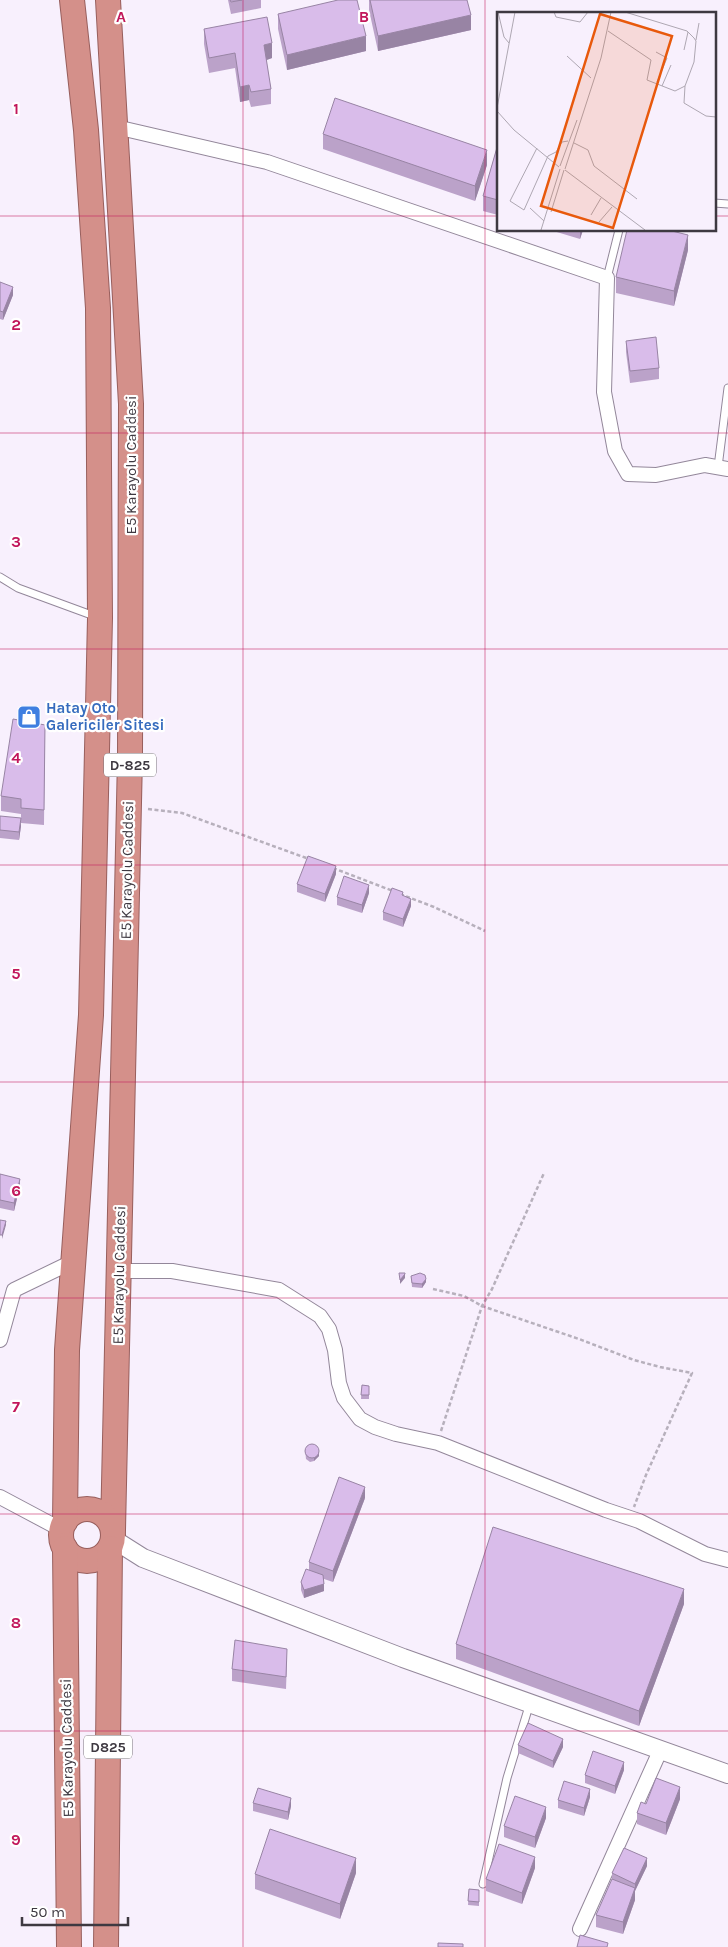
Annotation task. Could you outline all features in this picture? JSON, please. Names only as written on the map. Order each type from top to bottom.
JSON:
[{"type":"highway","name":"E5 Karayolu Caddesi","points":[[68,1947],[64,1533],[67,1350],[91,1015],[100,618],[98,308],[86,130],[72,0]]},
{"type":"highway","name":"E5 Karayolu Caddesi","points":[[106,1947],[112,1539],[129,806],[131,404],[108,0]]},
{"type":"highway","points":[[92,1509],[106,1516],[112,1539],[104,1555],[96,1559],[78,1559],[71,1555],[64,1533],[76,1511],[92,1509]]},
{"type":"street","points":[[116,127],[267,162],[607,278],[604,392],[615,451],[628,474],[656,475],[705,464],[723,468]]},
{"type":"street","points":[[0,1340],[14,1290],[74,1261]]},
{"type":"street","points":[[119,1271],[172,1271],[279,1290],[320,1316],[329,1329],[335,1350],[339,1383],[344,1398],[360,1419],[375,1427],[396,1434],[438,1443],[606,1510],[639,1521],[705,1554],[728,1560]]},
{"type":"street","points":[[0,1497],[64,1533]]},
{"type":"street","points":[[112,1539],[143,1558],[402,1658],[728,1774]]},
{"type":"street","points":[[580,1929],[660,1751]]},
{"type":"lane","points":[[607,278],[619,231]]},
{"type":"lane","points":[[723,468],[728,388]]},
{"type":"lane","points":[[0,577],[18,588],[100,618]]},
{"type":"lane","points":[[483,1884],[507,1778],[530,1703]]},
{"type":"path","points":[[129,806],[182,813],[314,861]]},
{"type":"path","points":[[333,868],[434,907],[485,931]]},
{"type":"path","points":[[438,1443],[482,1306],[492,1289],[544,1173]]},
{"type":"path","points":[[433,1289],[464,1296],[482,1306],[634,1360],[692,1373],[646,1475],[630,1518]]},
{"type":"building","points":[[338,0],[357,0],[366,36],[287,55],[278,14]]},
{"type":"building","points":[[370,0],[467,0],[471,15],[378,36]]},
{"type":"building","points":[[267,17],[272,43],[264,45],[271,89],[251,92],[249,85],[240,87],[235,53],[209,58],[204,29]]},
{"type":"building","points":[[335,98],[487,150],[475,186],[323,134]]},
{"type":"building","points":[[497,147],[497,200],[483,196]]},
{"type":"building","points":[[627,231],[672,231],[688,235],[674,291],[616,277]]},
{"type":"building","points":[[0,282],[13,287],[3,312],[0,311]]},
{"type":"building","points":[[656,337],[659,368],[630,371],[626,341]]},
{"type":"building","points":[[13,719],[45,725],[44,810],[21,808],[21,799],[1,796]]},
{"type":"building","points":[[0,816],[21,818],[19,832],[0,830]]},
{"type":"building","points":[[308,856],[336,866],[325,894],[297,884]]},
{"type":"building","points":[[344,876],[369,885],[362,905],[337,897]]},
{"type":"building","points":[[392,888],[403,892],[402,895],[411,899],[403,919],[383,912]]},
{"type":"building","points":[[0,1174],[20,1179],[14,1203],[0,1200]]},
{"type":"building","points":[[0,1220],[6,1221],[2,1235],[0,1235]]},
{"type":"building","points":[[399,1273],[405,1273],[400,1280]]},
{"type":"building","points":[[420,1273],[425,1275],[426,1279],[422,1284],[412,1283],[411,1276]]},
{"type":"building","points":[[362,1385],[369,1386],[369,1395],[361,1395]]},
{"type":"building","points":[[312,1444],[317,1446],[319,1451],[317,1456],[312,1458],[307,1456],[305,1451],[307,1446]]},
{"type":"building","points":[[339,1477],[365,1487],[333,1571],[309,1562]]},
{"type":"building","points":[[493,1527],[684,1589],[639,1711],[456,1644]]},
{"type":"building","points":[[306,1569],[323,1575],[324,1584],[304,1590],[301,1582]]},
{"type":"building","points":[[235,1640],[287,1649],[286,1677],[232,1669]]},
{"type":"building","points":[[528,1723],[563,1739],[553,1761],[518,1745]]},
{"type":"building","points":[[593,1751],[624,1762],[615,1786],[585,1775]]},
{"type":"building","points":[[656,1778],[680,1787],[666,1823],[637,1813],[641,1802],[646,1804]]},
{"type":"building","points":[[564,1781],[590,1789],[584,1808],[558,1800]]},
{"type":"building","points":[[258,1788],[291,1798],[288,1812],[253,1803]]},
{"type":"building","points":[[515,1796],[546,1807],[535,1837],[504,1826]]},
{"type":"building","points":[[270,1829],[356,1858],[340,1904],[255,1874]]},
{"type":"building","points":[[499,1844],[535,1857],[522,1893],[486,1879]]},
{"type":"building","points":[[624,1848],[647,1858],[635,1884],[612,1873]]},
{"type":"building","points":[[612,1879],[635,1888],[623,1922],[596,1915]]},
{"type":"building","points":[[469,1889],[479,1890],[479,1902],[468,1901]]},
{"type":"building","points":[[580,1935],[608,1943],[607,1947],[577,1947]]},
{"type":"building","points":[[438,1943],[463,1944],[463,1947],[438,1947]]},
{"type":"place","name":"Hatay Oto Galericiler Sitesi","points":[[29,717]]}]
